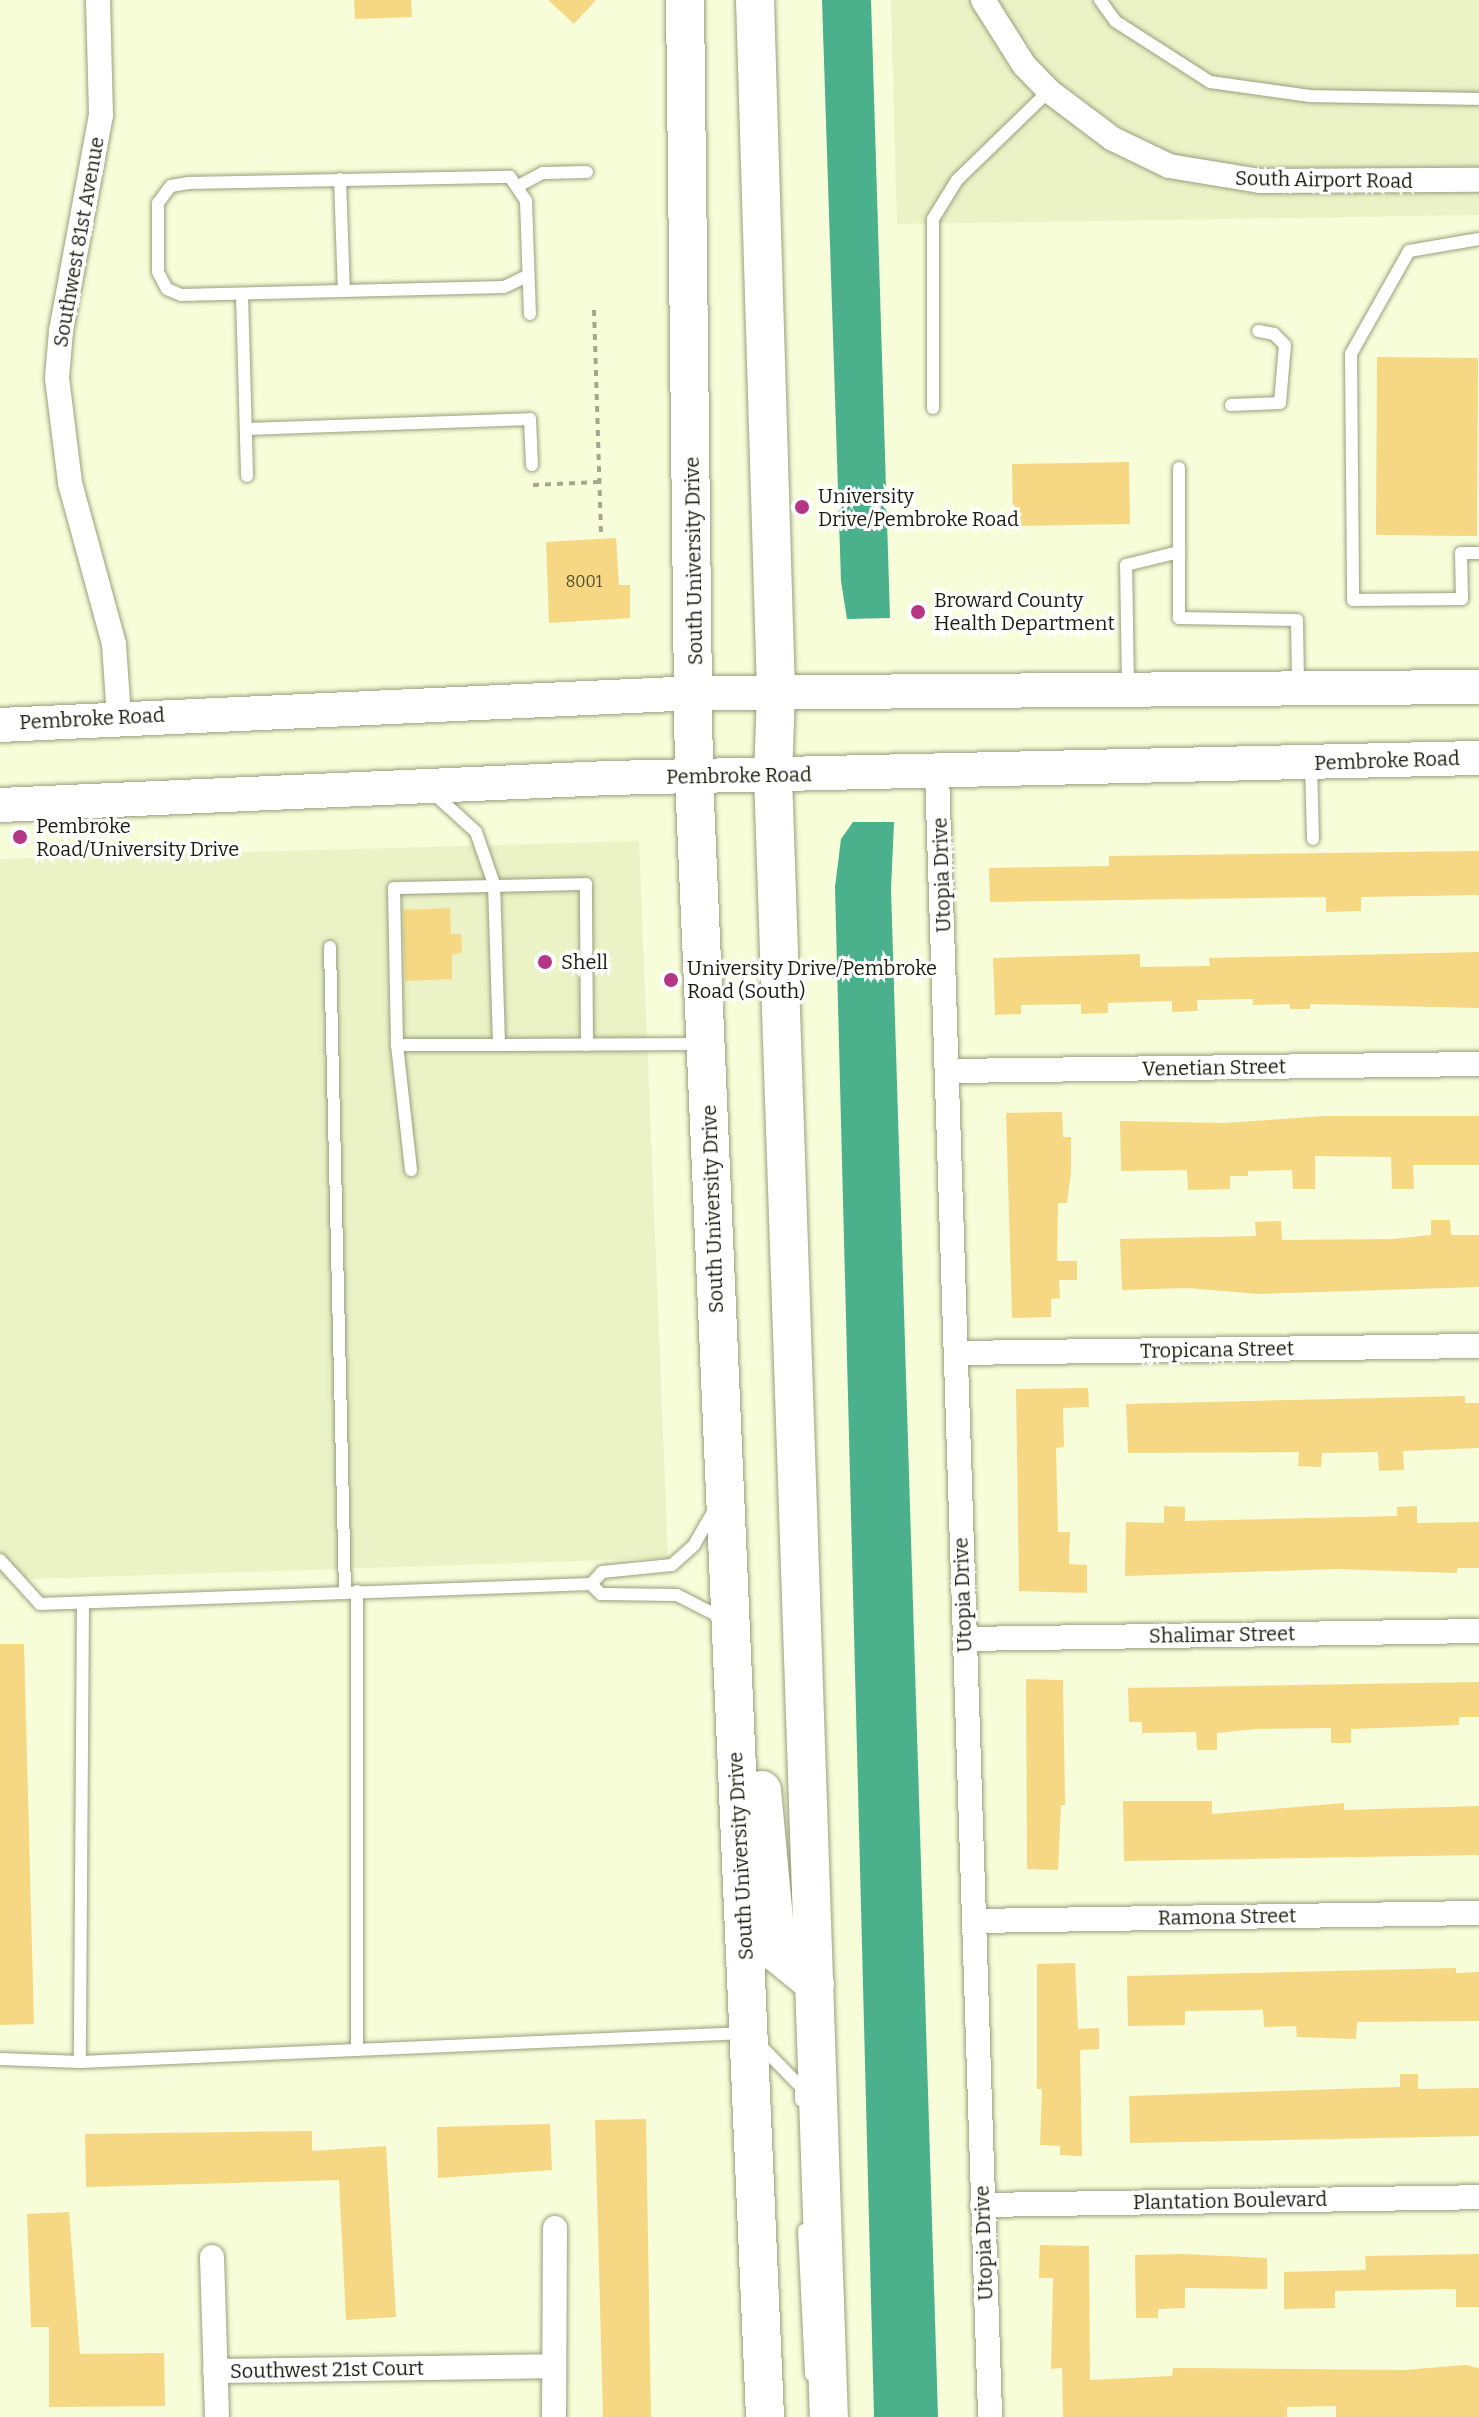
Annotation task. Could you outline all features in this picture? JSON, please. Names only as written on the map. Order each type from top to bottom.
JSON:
[{"type":"main road","name":"South University Drive","points":[[685,0],[696,693],[694,777],[765,2417]]},
{"type":"main road","points":[[755,0],[776,692],[773,776],[829,2417]]},
{"type":"main road","name":"Pembroke Road","points":[[0,725],[119,717],[696,693],[1479,687]]},
{"type":"main road","name":"Pembroke Road","points":[[0,805],[694,777],[1479,758]]},
{"type":"main road","points":[[728,1576],[746,1612],[776,1950],[815,1984]]},
{"type":"street","name":"Southwest 81st Avenue","points":[[98,0],[101,115],[61,331],[57,378],[70,483],[114,644],[119,717]]},
{"type":"street","name":"South Airport Road","points":[[983,0],[1024,65],[1049,91],[1113,139],[1196,174],[1291,182],[1479,180]]},
{"type":"street","name":"Utopia Drive","points":[[937,773],[950,1071],[990,2417]]},
{"type":"street","name":"Venetian Street","points":[[950,1071],[1479,1064]]},
{"type":"street","name":"Tropicana Street","points":[[956,1353],[1479,1346]]},
{"type":"street","name":"Shalimar Street","points":[[965,1639],[1479,1631]]},
{"type":"street","name":"Ramona Street","points":[[974,1921],[1479,1913]]},
{"type":"street","name":"Plantation Boulevard","points":[[982,2205],[1479,2197]]},
{"type":"street","points":[[554,2417],[555,2228]]},
{"type":"street","name":"Southwest 21st Court","points":[[212,2257],[215,2371],[553,2366]]},
{"type":"street","points":[[215,2371],[217,2417]]},
{"type":"lane","points":[[1100,0],[1115,21],[1210,82],[1310,96],[1479,99]]},
{"type":"lane","points":[[933,408],[933,219],[957,180],[1049,91]]},
{"type":"lane","points":[[520,185],[543,173],[587,172]]},
{"type":"lane","points":[[527,276],[504,287],[181,295],[167,289],[157,262],[161,194],[188,183],[497,173],[520,185],[526,201],[530,314]]},
{"type":"lane","points":[[340,179],[344,291]]},
{"type":"lane","points":[[1479,239],[1409,251],[1351,354],[1353,600],[1462,599],[1461,553],[1479,553]]},
{"type":"lane","points":[[242,294],[247,476]]},
{"type":"lane","points":[[1231,405],[1280,403],[1285,345],[1274,334],[1258,331]]},
{"type":"lane","points":[[247,429],[530,419],[532,465]]},
{"type":"lane","points":[[1179,468],[1179,618],[1297,620],[1298,688]]},
{"type":"lane","points":[[1128,690],[1126,565],[1179,552]]},
{"type":"lane","points":[[1311,763],[1313,839]]},
{"type":"lane","points":[[426,786],[476,832],[494,884],[499,1045]]},
{"type":"lane","points":[[411,1170],[397,1045],[394,888],[586,884],[587,1045]]},
{"type":"lane","points":[[330,947],[351,1591],[357,2050]]},
{"type":"lane","points":[[397,1045],[705,1044]]},
{"type":"lane","points":[[0,1560],[40,1604],[591,1584],[602,1572],[659,1571],[672,1565],[694,1545],[725,1493]]},
{"type":"lane","points":[[591,1584],[601,1594],[693,1599],[731,1625]]},
{"type":"lane","points":[[80,2062],[83,1603]]},
{"type":"lane","points":[[0,2059],[80,2062],[749,2032],[801,2087],[801,2118]]},
{"type":"lane","points":[[803,2212],[807,2352],[818,2417]]},
{"type":"path","points":[[594,310],[601,537]]},
{"type":"path","points":[[533,485],[599,482]]},
{"type":"shaded area","points":[[822,0],[871,0],[890,618],[847,619],[841,581]]},
{"type":"shaded area","points":[[891,0],[1479,0],[1479,215],[897,224]]},
{"type":"shaded area","points":[[853,822],[894,822],[891,889],[938,2417],[874,2417],[835,887],[841,839]]},
{"type":"shaded area","points":[[639,841],[668,1558],[0,1580],[0,859]]},
{"type":"building","points":[[354,0],[411,0],[412,17],[355,19]]},
{"type":"building","points":[[548,0],[596,0],[574,24]]},
{"type":"building","points":[[1377,357],[1478,358],[1477,536],[1376,535]]},
{"type":"building","points":[[1129,462],[1130,524],[1013,526],[1012,464]]},
{"type":"building","points":[[616,538],[619,585],[630,585],[630,618],[549,623],[546,542]]},
{"type":"building","points":[[1479,851],[1479,895],[1361,897],[1361,911],[1326,912],[1326,897],[990,902],[989,868],[1109,866],[1109,856]]},
{"type":"building","points":[[450,908],[451,934],[461,934],[462,953],[452,954],[452,979],[405,981],[403,910]]},
{"type":"building","points":[[1479,952],[1479,1008],[1310,1004],[1310,1009],[1290,1009],[1290,1004],[1253,1005],[1253,999],[1197,1000],[1198,1011],[1172,1012],[1172,1001],[1108,1003],[1108,1013],[1081,1014],[1081,1004],[1021,1005],[1021,1014],[995,1015],[993,958],[1140,954],[1140,967],[1210,966],[1209,958]]},
{"type":"building","points":[[1062,1112],[1063,1137],[1071,1137],[1071,1172],[1067,1203],[1058,1203],[1057,1261],[1077,1261],[1077,1280],[1059,1280],[1060,1298],[1051,1299],[1051,1317],[1012,1318],[1006,1113]]},
{"type":"building","points":[[1325,1116],[1479,1116],[1479,1165],[1413,1165],[1414,1189],[1392,1189],[1391,1157],[1315,1156],[1315,1189],[1293,1189],[1292,1170],[1248,1171],[1248,1176],[1230,1176],[1230,1189],[1188,1190],[1187,1170],[1121,1171],[1120,1121],[1224,1123]]},
{"type":"building","points":[[1431,1220],[1450,1220],[1451,1235],[1479,1235],[1479,1287],[1258,1294],[1188,1288],[1122,1290],[1120,1239],[1256,1236],[1255,1222],[1281,1221],[1282,1240],[1393,1239],[1431,1235]]},
{"type":"building","points":[[1088,1388],[1089,1407],[1063,1408],[1064,1447],[1056,1448],[1058,1532],[1070,1532],[1069,1564],[1087,1565],[1087,1593],[1019,1591],[1016,1389]]},
{"type":"building","points":[[1465,1396],[1465,1403],[1479,1403],[1479,1448],[1403,1451],[1404,1470],[1379,1471],[1378,1452],[1322,1453],[1321,1467],[1298,1466],[1299,1452],[1128,1453],[1126,1404]]},
{"type":"building","points":[[1164,1506],[1185,1507],[1185,1521],[1397,1516],[1397,1507],[1417,1506],[1417,1523],[1479,1522],[1479,1568],[1457,1568],[1457,1573],[1334,1569],[1125,1576],[1126,1522],[1164,1523]]},
{"type":"building","points":[[0,1644],[24,1644],[34,2024],[0,2025]]},
{"type":"building","points":[[1026,1679],[1063,1680],[1065,1805],[1061,1805],[1058,1870],[1027,1869]]},
{"type":"building","points":[[1479,1682],[1479,1717],[1459,1717],[1459,1725],[1351,1729],[1351,1743],[1331,1743],[1331,1728],[1255,1729],[1217,1733],[1217,1750],[1197,1750],[1196,1732],[1142,1733],[1142,1722],[1129,1722],[1128,1688]]},
{"type":"building","points":[[1123,1801],[1212,1801],[1212,1814],[1344,1803],[1344,1810],[1479,1806],[1479,1855],[1124,1861]]},
{"type":"building","points":[[1075,1963],[1078,2029],[1099,2028],[1099,2049],[1080,2050],[1082,2156],[1060,2155],[1060,2146],[1040,2145],[1042,2089],[1037,2089],[1037,1964]]},
{"type":"building","points":[[1456,1968],[1456,1973],[1479,1972],[1479,2021],[1357,2022],[1356,2039],[1297,2037],[1296,2026],[1264,2027],[1263,2010],[1185,2011],[1185,2025],[1128,2026],[1127,1976]]},
{"type":"building","points":[[1400,2074],[1418,2074],[1418,2089],[1479,2088],[1479,2136],[1130,2143],[1129,2096],[1400,2087]]},
{"type":"building","points":[[646,2119],[651,2417],[603,2417],[595,2120]]},
{"type":"building","points":[[550,2124],[552,2170],[438,2178],[437,2127]]},
{"type":"building","points":[[312,2131],[312,2151],[386,2146],[396,2317],[346,2320],[339,2180],[86,2187],[85,2134]]},
{"type":"building","points":[[69,2212],[80,2354],[164,2353],[165,2406],[49,2407],[49,2327],[31,2327],[27,2214]]},
{"type":"building","points":[[1040,2245],[1089,2246],[1090,2380],[1172,2376],[1173,2368],[1404,2370],[1465,2365],[1479,2368],[1479,2417],[1336,2417],[1336,2406],[1287,2407],[1287,2417],[1063,2417],[1062,2368],[1051,2369],[1053,2278],[1039,2278]]},
{"type":"building","points":[[1479,2254],[1479,2307],[1456,2307],[1456,2289],[1335,2291],[1335,2308],[1284,2309],[1284,2272],[1366,2270],[1365,2256]]},
{"type":"building","points":[[1135,2255],[1267,2258],[1267,2289],[1185,2288],[1185,2308],[1158,2309],[1158,2318],[1136,2318]]},
{"type":"place","name":"University Drive/Pembroke Road","points":[[802,507]]},
{"type":"place","name":"Broward County Health Department","points":[[918,612]]},
{"type":"place","name":"Pembroke Road/University Drive","points":[[20,837]]},
{"type":"place","name":"Shell","points":[[545,962]]},
{"type":"place","name":"University Drive/Pembroke Road (South)","points":[[671,980]]}]
